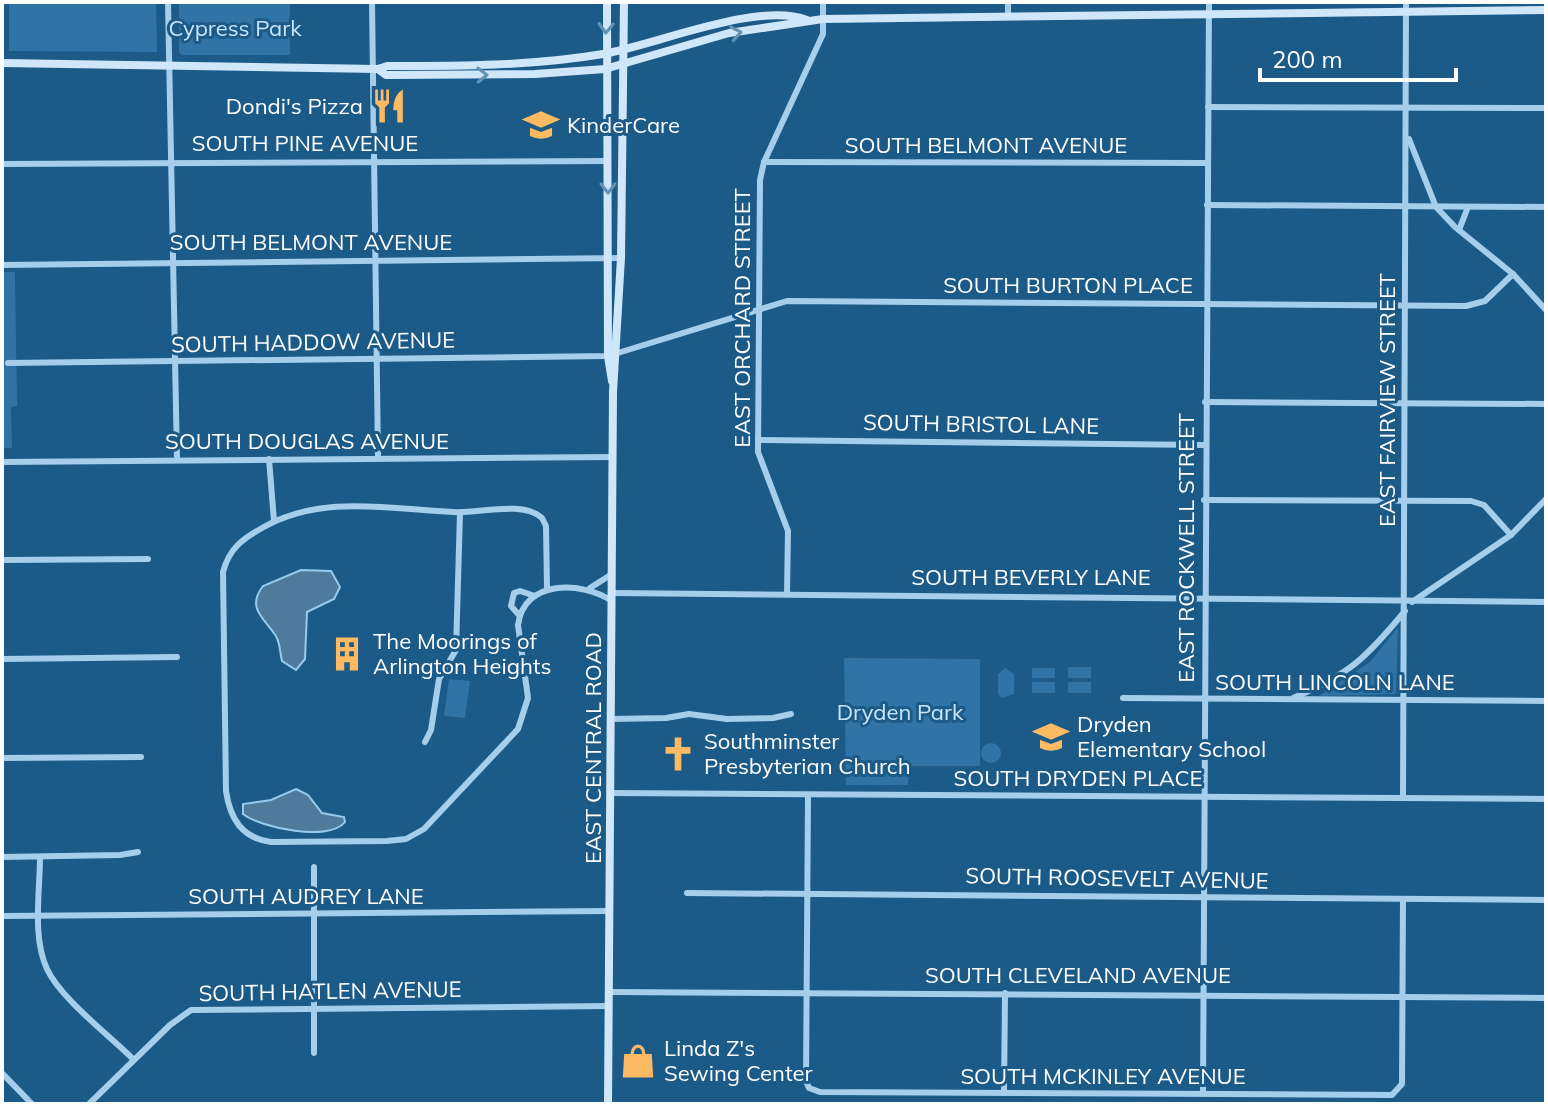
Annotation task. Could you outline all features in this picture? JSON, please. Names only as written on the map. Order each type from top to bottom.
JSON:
[{"type":"main road","name":"EAST CENTRAL ROAD","points":[[607,2],[608,356],[613,392]]},
{"type":"main road","name":"EAST CENTRAL ROAD","points":[[608,1104],[613,392],[618,353],[621,258],[624,2]]},
{"type":"main road","points":[[375,69],[386,75],[535,74],[605,69],[729,33],[823,19],[1209,14],[1406,7],[1546,10]]},
{"type":"main road","points":[[2,63],[375,69],[387,66],[536,62],[605,54],[730,21],[795,15],[807,20]]},
{"type":"street","points":[[168,2],[177,460]]},
{"type":"street","points":[[372,2],[378,457]]},
{"type":"street","name":"EAST ORCHARD STREET","points":[[787,594],[788,531],[760,461],[758,440],[760,180],[764,162],[823,34],[823,2]]},
{"type":"street","points":[[1008,2],[1008,17]]},
{"type":"street","name":"EAST ROCKWELL STREET","points":[[1203,1094],[1209,2]]},
{"type":"street","name":"EAST FAIRVIEW STREET","points":[[1403,797],[1406,7]]},
{"type":"street","points":[[1208,107],[1546,108]]},
{"type":"street","points":[[1406,129],[1436,207],[1513,274],[1546,310]]},
{"type":"street","name":"SOUTH PINE AVENUE","points":[[2,164],[607,161]]},
{"type":"street","name":"SOUTH BELMONT AVENUE","points":[[764,162],[1207,163]]},
{"type":"street","points":[[1207,205],[1546,207]]},
{"type":"street","points":[[1459,230],[1468,207]]},
{"type":"street","name":"SOUTH BELMONT AVENUE","points":[[2,265],[621,258]]},
{"type":"street","name":"SOUTH BURTON PLACE","points":[[618,353],[787,301],[1476,305],[1485,301],[1513,274]]},
{"type":"street","name":"SOUTH HADDOW AVENUE","points":[[8,363],[608,356],[618,353]]},
{"type":"street","points":[[1205,402],[1546,404]]},
{"type":"street","name":"SOUTH BRISTOL LANE","points":[[758,440],[1205,445]]},
{"type":"street","name":"SOUTH DOUGLAS AVENUE","points":[[2,462],[613,457]]},
{"type":"street","points":[[269,459],[274,521]]},
{"type":"street","points":[[1290,700],[1354,667],[1371,653],[1412,602],[1441,586],[1511,535],[1546,499]]},
{"type":"street","points":[[1204,500],[1477,502],[1484,505],[1511,535]]},
{"type":"street","points":[[535,596],[527,592],[514,593],[511,606],[519,615],[528,689],[526,710],[512,738],[430,824],[406,839],[271,842],[257,841],[243,831],[231,815],[226,791],[223,572],[227,556],[235,546],[274,521],[313,507],[400,506],[460,513],[529,510],[542,518],[547,535],[547,588]]},
{"type":"street","points":[[425,742],[431,730],[439,679],[456,650],[460,513]]},
{"type":"street","points":[[2,560],[148,559]]},
{"type":"street","points":[[590,588],[612,574]]},
{"type":"street","points":[[1441,586],[1443,602]]},
{"type":"street","points":[[519,615],[535,596],[547,588],[590,588],[612,597]]},
{"type":"street","name":"SOUTH BEVERLY LANE","points":[[612,597],[787,594],[1546,602]]},
{"type":"street","points":[[2,659],[177,657]]},
{"type":"street","name":"SOUTH LINCOLN LANE","points":[[1123,698],[1546,701]]},
{"type":"street","points":[[611,719],[666,718],[689,714],[727,719],[773,718],[791,714]]},
{"type":"street","points":[[2,758],[141,757]]},
{"type":"street","name":"SOUTH DRYDEN PLACE","points":[[611,793],[1546,799]]},
{"type":"street","points":[[806,991],[808,796]]},
{"type":"street","points":[[2,857],[138,852]]},
{"type":"street","points":[[40,857],[42,956],[53,979],[133,1059]]},
{"type":"street","points":[[314,867],[314,1053]]},
{"type":"street","name":"SOUTH ROOSEVELT AVENUE","points":[[687,893],[1546,900]]},
{"type":"street","points":[[1403,899],[1403,997]]},
{"type":"street","name":"SOUTH AUDREY LANE","points":[[2,916],[610,911]]},
{"type":"street","name":"SOUTH MCKINLEY AVENUE","points":[[806,991],[806,1081],[809,1088],[820,1092],[1397,1092],[1402,1084],[1403,997]]},
{"type":"street","name":"SOUTH CLEVELAND AVENUE","points":[[609,992],[1546,998]]},
{"type":"street","points":[[1004,1093],[1005,993]]},
{"type":"street","name":"SOUTH HATLEN AVENUE","points":[[89,1104],[133,1059],[180,1016],[191,1010],[609,1006]]},
{"type":"street","points":[[2,1073],[32,1104]]},
{"type":"green space","points":[[9,2],[156,2],[157,52],[9,51]]},
{"type":"green space","name":"Cypress Park","points":[[179,2],[290,2],[290,55],[182,55],[179,52]]},
{"type":"green space","points":[[2,272],[15,272],[17,406],[11,407],[12,448],[2,448]]},
{"type":"green space","points":[[1398,627],[1396,694],[1319,696],[1370,662]]},
{"type":"green space","name":"Dryden Park","points":[[844,658],[980,659],[980,766],[909,766],[908,785],[846,785]]},
{"type":"green space","points":[[1068,667],[1091,667],[1091,678],[1068,678]]},
{"type":"green space","points":[[1005,668],[1014,674],[1014,694],[1002,698],[998,694],[998,674]]},
{"type":"green space","points":[[1032,668],[1055,668],[1055,678],[1032,678]]},
{"type":"green space","points":[[449,679],[470,681],[465,718],[444,716]]},
{"type":"green space","points":[[1032,682],[1055,682],[1055,693],[1032,693]]},
{"type":"green space","points":[[1068,682],[1091,682],[1091,693],[1068,693]]},
{"type":"green space","points":[[991,743],[998,746],[1001,753],[998,760],[991,763],[984,760],[981,753],[984,746]]},
{"type":"shaded area","points":[[301,570],[331,571],[340,587],[334,599],[307,612],[305,659],[296,670],[282,661],[277,639],[256,607],[256,601],[263,586]]},
{"type":"shaded area","points":[[296,789],[308,795],[322,813],[344,817],[345,822],[325,831],[295,831],[264,824],[243,814],[243,804],[271,800]]},
{"type":"place","name":"Dondi's Pizza","points":[[389,106]]},
{"type":"place","name":"KinderCare","points":[[541,125]]},
{"type":"place","name":"The Moorings of Arlington Heights","points":[[347,654]]},
{"type":"place","name":"Dryden Elementary School","points":[[1051,737]]},
{"type":"place","name":"Southminster Presbyterian Church","points":[[678,754]]},
{"type":"place","name":"Linda Z's Sewing Center","points":[[638,1061]]}]
